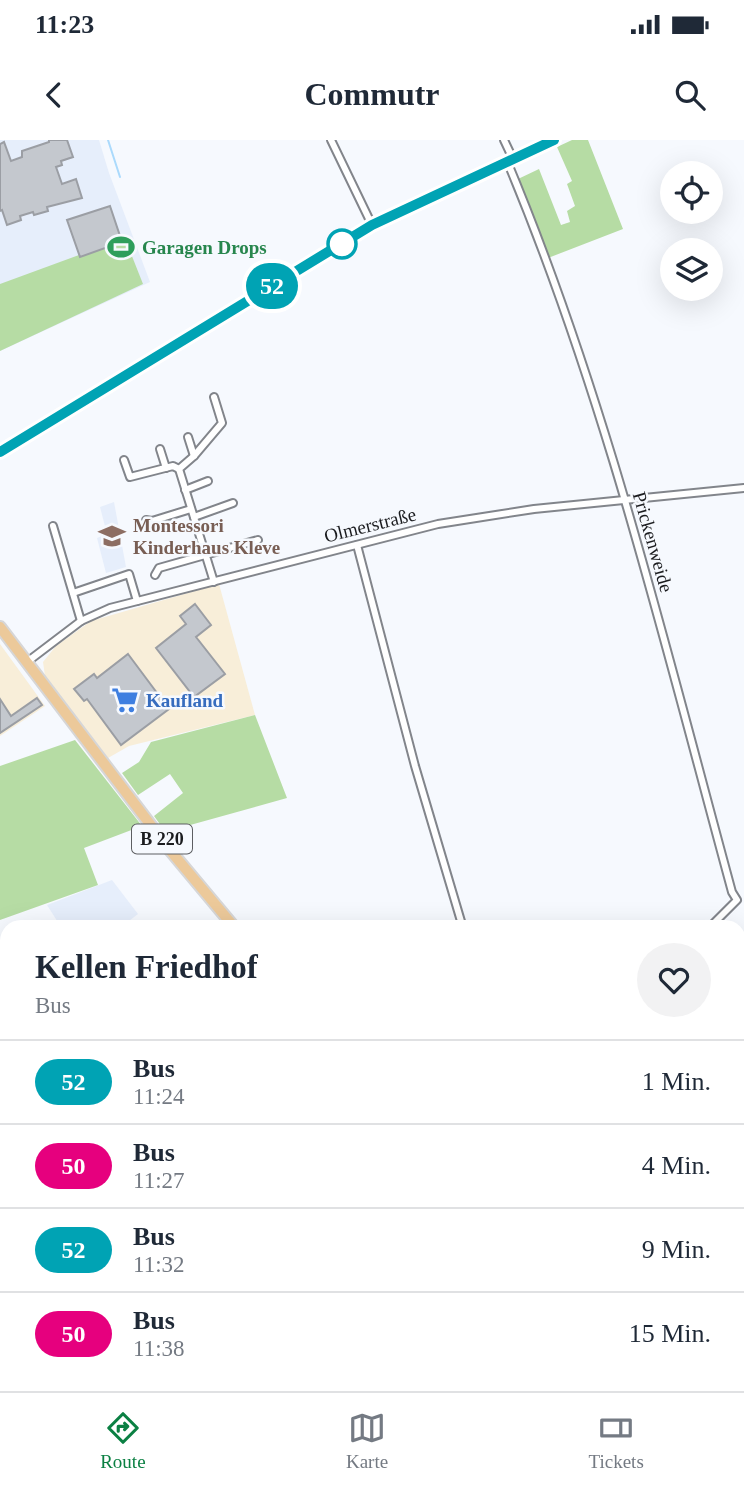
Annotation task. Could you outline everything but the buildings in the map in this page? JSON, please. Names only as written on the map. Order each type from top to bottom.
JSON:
[{"type":"main road","points":[[0,452],[372,225],[554,140]]},
{"type":"main road","name":"B 220","points":[[0,627],[169,849],[228,920]]},
{"type":"street","points":[[331,140],[372,225]]},
{"type":"street","name":"Prickenweide","points":[[504,140],[576,339],[625,500],[732,892],[737,900]]},
{"type":"street","points":[[179,469],[222,424],[214,397]]},
{"type":"street","points":[[188,437],[194,456]]},
{"type":"street","points":[[160,449],[166,468]]},
{"type":"street","points":[[124,460],[130,477],[173,466],[179,469],[214,582]]},
{"type":"street","points":[[185,490],[208,481]]},
{"type":"street","name":"Olmerstraße","points":[[26,663],[81,621],[137,601],[438,524],[486,515],[744,488]]},
{"type":"street","points":[[194,517],[233,503]]},
{"type":"street","points":[[146,520],[152,521],[191,509]]},
{"type":"street","points":[[53,526],[81,621]]},
{"type":"street","points":[[155,575],[159,568],[258,540]]},
{"type":"street","points":[[357,545],[415,766],[461,920]]},
{"type":"street","points":[[73,593],[129,574],[137,601]]},
{"type":"street","points":[[717,920],[744,895]]},
{"type":"shaded area","points":[[0,140],[99,140],[150,282],[0,351]]},
{"type":"shaded area","name":"Montessori Kinderhaus Kleve","points":[[114,502],[126,567],[106,573],[97,538],[107,534],[100,507]]},
{"type":"shaded area","points":[[219,584],[255,715],[129,746],[108,758],[45,676],[43,662],[56,646],[91,621]]},
{"type":"shaded area","points":[[0,644],[45,706],[0,736]]},
{"type":"shaded area","points":[[112,880],[138,914],[130,920],[57,920],[47,905]]},
{"type":"green space","points":[[572,140],[588,140],[623,229],[548,258],[518,179],[539,169],[561,225],[570,222],[567,211],[575,206],[567,184],[572,181],[557,147]]},
{"type":"green space","points":[[126,241],[143,284],[0,351],[0,284]]},
{"type":"green space","points":[[255,715],[287,798],[183,827],[169,837],[154,816],[183,793],[170,774],[138,795],[122,773],[139,762],[151,742]]},
{"type":"green space","points":[[75,740],[142,826],[84,848],[98,885],[0,920],[0,766]]},
{"type":"waterway","points":[[108,140],[120,177]]},
{"type":"bus line","name":"52","points":[[0,452],[372,225],[554,140]]},
{"type":"place","name":"Garagen Drops","points":[[121,247]]},
{"type":"place","name":"Montessori Kinderhaus Kleve","points":[[112,536]]},
{"type":"place","name":"Kaufland","points":[[125,700]]}]
